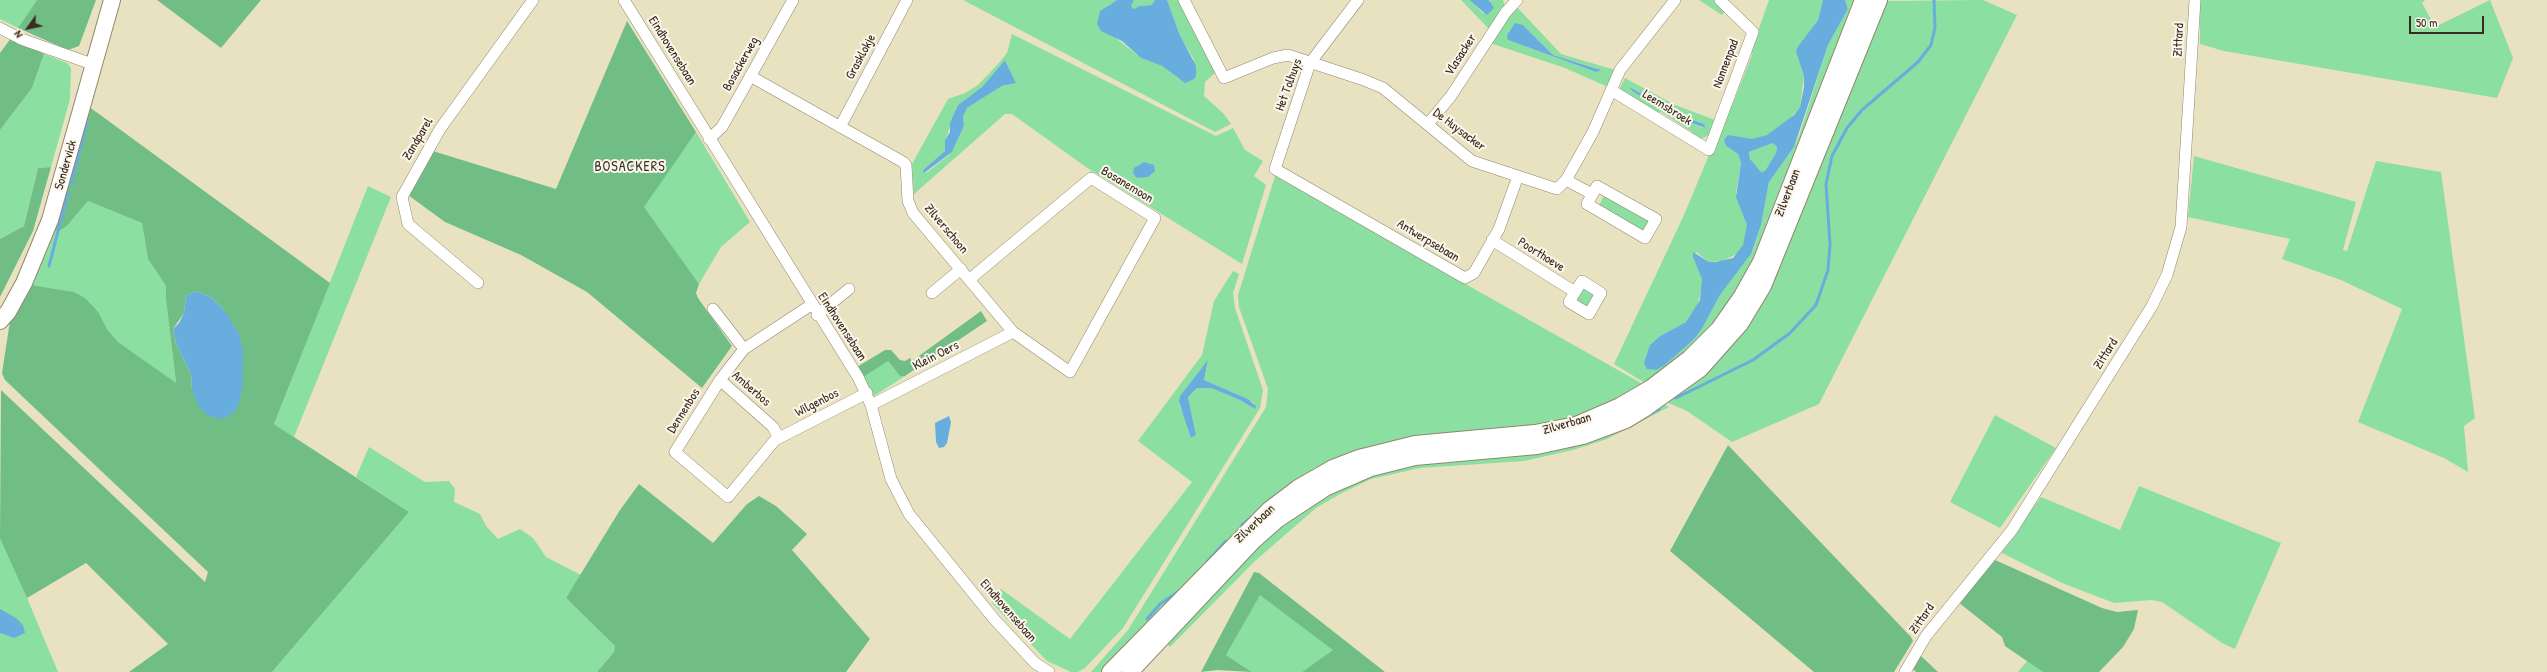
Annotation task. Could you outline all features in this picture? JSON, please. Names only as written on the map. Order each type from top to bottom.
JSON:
[{"type":"main road","name":"Sondervick","points":[[0,321],[8,312],[24,283],[50,220],[95,65],[112,0]]},
{"type":"main road","name":"Zilverbaan","points":[[1110,672],[1269,510],[1298,488],[1333,468],[1358,458],[1415,444],[1535,433],[1576,425],[1620,406],[1651,388],[1690,358],[1723,324],[1742,296],[1761,262],[1863,0]]},
{"type":"main road","name":"Zilverbaan","points":[[1130,672],[1253,541],[1278,519],[1325,488],[1371,468],[1415,457],[1537,446],[1583,436],[1626,420],[1700,369],[1740,324],[1763,286],[1879,0]]},
{"type":"street","name":"Zandparel","points":[[478,283],[408,224],[402,197],[440,129],[533,0]]},
{"type":"street","name":"Eindhovensebaan","points":[[624,0],[866,393],[871,405],[892,479],[909,514],[994,619],[1037,668],[1049,672]]},
{"type":"street","name":"Bosackerweg","points":[[709,139],[722,127],[793,0]]},
{"type":"street","name":"Grasklokje","points":[[840,127],[907,0]]},
{"type":"street","name":"De Huysacker","points":[[1184,0],[1224,78],[1273,58],[1288,55],[1382,88],[1472,161],[1558,189],[1566,180]]},
{"type":"street","name":"Het Tolhuys","points":[[1275,169],[1310,63],[1358,0]]},
{"type":"street","points":[[1592,194],[1566,180],[1593,132],[1611,90],[1626,61],[1675,0]]},
{"type":"street","name":"Nonnenpad","points":[[1709,150],[1753,32],[1720,0]]},
{"type":"street","name":"Zittard","points":[[1905,672],[1926,636],[2012,530],[2152,306],[2167,275],[2181,227],[2195,0]]},
{"type":"street","name":"Vlasacker","points":[[1428,124],[1451,96],[1512,1]]},
{"type":"street","points":[[0,28],[21,39],[95,65]]},
{"type":"street","name":"Zilverschoon","points":[[750,76],[906,166],[908,201],[913,213],[1013,332],[1070,372]]},
{"type":"street","name":"Leemsbroek","points":[[1611,90],[1709,150]]},
{"type":"street","name":"Antwerpsebaan","points":[[1275,169],[1465,278],[1474,273],[1505,217],[1518,176]]},
{"type":"street","name":"Bosanemoon","points":[[970,279],[1091,178],[1155,218],[1070,372]]},
{"type":"street","points":[[1597,186],[1656,219],[1645,238],[1587,204],[1592,194],[1597,186]]},
{"type":"street","name":"Poorthoeve","points":[[1492,240],[1575,292]]},
{"type":"street","points":[[932,293],[961,269]]},
{"type":"street","points":[[818,315],[849,289]]},
{"type":"street","name":"Dennenbos","points":[[779,438],[728,497],[675,452],[720,380],[744,350],[811,305]]},
{"type":"street","points":[[713,309],[744,350]]},
{"type":"street","name":"Klein Oers","points":[[871,405],[1013,332]]},
{"type":"street","name":"Amberbos","points":[[720,380],[773,427],[779,438]]},
{"type":"street","name":"Wilgenbos","points":[[779,438],[866,393]]},
{"type":"green space","points":[[0,0],[37,0],[18,28],[0,19]]},
{"type":"green space","points":[[37,0],[96,0],[79,46],[68,50],[18,28]]},
{"type":"green space","points":[[157,0],[261,0],[221,48]]},
{"type":"green space","points":[[963,0],[1117,0],[1107,6],[1117,39],[1141,58],[1162,66],[1179,79],[1194,60],[1179,33],[1167,0],[1178,0],[1216,72],[1205,82],[1204,96],[1224,114],[1231,124],[1215,132]]},
{"type":"green space","points":[[1134,0],[1155,0],[1155,3],[1152,5],[1139,6],[1134,9],[1131,6]]},
{"type":"green space","points":[[1461,0],[1469,0],[1483,13],[1491,1],[1489,0],[1503,0],[1505,6],[1490,30]]},
{"type":"green space","points":[[1699,0],[1714,0],[1724,7],[1725,11],[1722,15]]},
{"type":"green space","points":[[1769,0],[1823,0],[1818,20],[1796,52],[1804,76],[1800,107],[1787,122],[1767,135],[1756,139],[1724,140],[1726,146],[1738,154],[1741,163],[1736,193],[1747,225],[1747,235],[1740,252],[1723,261],[1709,262],[1696,252],[1693,257],[1701,274],[1703,284],[1697,306],[1686,322],[1660,336],[1650,345],[1665,365],[1703,327],[1720,295],[1751,254],[1761,225],[1769,182],[1794,147],[1799,136],[1828,45],[1848,9],[1845,0],[1859,0],[1761,254],[1728,311],[1650,386],[1614,364],[1684,215],[1728,109],[1732,106],[1752,55],[1751,51]]},
{"type":"green space","points":[[1983,0],[2017,15],[1819,404],[1732,442],[1687,411],[1664,401],[1715,359],[1885,1]]},
{"type":"green space","points":[[2200,0],[2425,0],[2422,3],[2435,27],[2490,0],[2513,58],[2497,98],[2224,51],[2200,44]]},
{"type":"green space","points":[[1515,5],[1561,54],[1615,70],[1608,87],[1565,68],[1490,43]],"holes":[[[1523,25],[1553,55],[1599,69],[1596,72],[1508,40],[1509,31]]]},
{"type":"green space","points":[[627,21],[696,132],[644,207],[699,284],[696,293],[698,298],[732,346],[702,388],[587,292],[521,255],[445,222],[408,195],[433,151],[556,189]]},
{"type":"green space","points":[[1012,34],[1216,136],[1233,128],[1245,150],[1263,161],[1254,176],[1266,185],[1242,264],[1086,167],[1012,114],[1005,114],[914,194],[912,164],[948,99],[965,93],[978,85],[1007,53]],"holes":[[[1005,60],[1016,83],[1002,86],[967,108],[963,117],[964,126],[954,148],[949,155],[926,173],[923,170],[945,151],[946,138],[958,105],[982,87]]]},
{"type":"green space","points":[[11,38],[44,54],[32,88],[0,130],[0,53]]},
{"type":"green space","points":[[44,54],[67,63],[71,68],[70,99],[51,167],[38,168],[24,226],[0,239],[0,130],[32,88]]},
{"type":"green space","points":[[1625,78],[1675,105],[1715,120],[1709,135],[1701,139],[1694,136],[1692,132],[1661,112],[1657,113],[1626,94],[1620,88]],"holes":[[[1631,87],[1679,115],[1704,124],[1703,128],[1678,118],[1632,91]]]},
{"type":"green space","points":[[88,106],[330,283],[274,424],[409,512],[272,672],[129,672],[168,644],[86,563],[27,598],[0,538],[1,390],[205,582],[208,572],[5,380],[2,373],[10,321],[32,285],[74,292],[85,298],[99,313],[107,329],[118,342],[176,383],[166,299],[166,286],[148,259],[142,223],[88,201],[67,226],[60,230],[52,230]],"holes":[[[196,291],[211,297],[225,311],[192,390],[191,374],[176,343],[173,329],[184,313],[186,296]]]},
{"type":"green space","points":[[696,132],[750,222],[721,247],[699,284],[643,206]]},
{"type":"green space","points":[[1773,143],[1777,147],[1776,153],[1765,171],[1761,172],[1751,161],[1749,152]]},
{"type":"green space","points":[[2194,156],[2356,202],[2343,250],[2347,251],[2376,161],[2441,172],[2475,418],[2464,426],[2468,472],[2444,458],[2358,422],[2402,309],[2341,280],[2282,259],[2290,239],[2188,217]]},
{"type":"green space","points":[[51,167],[33,231],[0,297],[0,239],[24,226],[38,168]]},
{"type":"green space","points":[[1276,173],[1439,269],[1648,387],[1587,417],[1379,449],[1138,635],[1101,672],[1091,672],[1128,630],[1266,407],[1268,389],[1239,307],[1238,295]]},
{"type":"green space","points":[[368,186],[391,197],[294,437],[274,424]]},
{"type":"green space","points":[[1604,195],[1649,221],[1646,230],[1643,231],[1599,206]]},
{"type":"green space","points":[[88,201],[142,223],[148,259],[166,286],[166,299],[176,384],[118,342],[107,329],[99,313],[74,292],[32,285],[52,230],[67,226]]},
{"type":"green space","points":[[1233,271],[1239,274],[1233,293],[1235,308],[1263,390],[1260,408],[1123,628],[1085,668],[1078,672],[1071,672],[1047,661],[992,603],[1001,589],[1070,639],[1192,482],[1138,441],[1202,355],[1214,301]],"holes":[[[1208,361],[1204,380],[1248,399],[1254,403],[1255,409],[1240,400],[1211,388],[1197,388],[1188,397],[1196,435],[1191,438],[1185,417],[1179,405],[1184,391]]]},
{"type":"green space","points":[[1582,288],[1595,295],[1588,307],[1575,299]]},
{"type":"green space","points":[[981,311],[987,321],[905,376],[900,376],[888,361],[863,377],[857,367],[885,350],[891,350],[900,360],[905,361],[910,358],[912,361]]},
{"type":"green space","points":[[885,361],[888,361],[900,376],[905,376],[874,396],[863,377]]},
{"type":"green space","points":[[1662,403],[1669,407],[1607,439],[1573,450],[1524,461],[1420,468],[1371,479],[1340,494],[1316,508],[1255,561],[1170,647],[1167,644],[1254,544],[1346,481]]},
{"type":"green space","points":[[1995,415],[2056,448],[2000,528],[1950,502]]},
{"type":"green space","points":[[1728,445],[1911,637],[1913,641],[1894,672],[1814,672],[1670,551]]},
{"type":"green space","points":[[369,447],[425,482],[449,481],[455,489],[454,502],[480,514],[486,526],[498,539],[520,529],[533,538],[546,557],[581,575],[566,598],[615,646],[614,652],[597,672],[272,672],[409,512],[356,477]]},
{"type":"green space","points":[[639,484],[713,543],[747,504],[759,496],[776,506],[807,534],[792,550],[870,639],[846,672],[597,672],[614,652],[615,646],[566,598],[620,510]]},
{"type":"green space","points":[[2139,486],[2281,543],[2235,649],[2222,643],[2162,602],[2151,600],[2114,603],[2062,583],[2000,552],[2041,497],[2120,530]]},
{"type":"green space","points":[[0,538],[2,538],[58,672],[0,672]]},
{"type":"green space","points":[[1995,560],[2102,608],[2117,612],[2138,610],[2134,629],[2123,647],[2099,672],[2043,672],[2005,646],[2002,637],[1958,602]]},
{"type":"green space","points":[[1254,572],[1259,573],[1385,672],[1302,672],[1333,650],[1260,595],[1226,655],[1252,672],[1217,670],[1201,672]]},
{"type":"green space","points":[[1260,594],[1334,650],[1302,672],[1252,672],[1226,655]]},
{"type":"green space","points":[[1920,655],[1938,672],[1916,672],[1911,667]]},
{"type":"green space","points":[[2027,661],[2043,672],[2018,672]]},
{"type":"water","points":[[1117,0],[1134,0],[1131,6],[1134,9],[1139,6],[1152,5],[1155,0],[1167,0],[1179,33],[1196,66],[1196,76],[1194,79],[1185,83],[1162,66],[1141,58],[1122,41],[1101,31],[1097,24],[1100,11]]},
{"type":"water","points":[[1469,0],[1489,0],[1494,8],[1487,15]]},
{"type":"water","points":[[1823,0],[1845,0],[1848,9],[1828,45],[1794,147],[1769,182],[1761,225],[1751,254],[1720,295],[1703,327],[1694,339],[1665,365],[1656,370],[1647,369],[1644,363],[1650,345],[1660,336],[1686,322],[1700,300],[1702,279],[1693,257],[1693,252],[1709,262],[1716,262],[1733,258],[1743,245],[1747,225],[1736,197],[1741,163],[1738,154],[1726,146],[1724,140],[1728,135],[1752,139],[1767,135],[1794,115],[1800,107],[1804,87],[1804,76],[1796,52],[1797,48],[1818,20]],"holes":[[[1773,143],[1777,147],[1776,153],[1765,171],[1761,172],[1750,159],[1749,152]]]},
{"type":"water","points":[[1515,23],[1523,25],[1553,55],[1601,70],[1596,72],[1508,40],[1507,35]]},
{"type":"water","points":[[1005,60],[1016,83],[1002,86],[967,108],[963,117],[964,126],[952,152],[924,173],[923,170],[945,151],[945,140],[950,132],[950,123],[958,105],[982,87]]},
{"type":"water","points":[[1630,87],[1679,115],[1704,124],[1705,128],[1678,118],[1632,91]]},
{"type":"water","points":[[1144,162],[1154,165],[1155,171],[1148,177],[1137,178],[1133,173],[1134,168]]},
{"type":"water","points":[[196,291],[211,297],[225,311],[239,334],[243,353],[242,391],[237,409],[227,417],[219,419],[207,415],[198,405],[192,390],[191,374],[176,343],[173,329],[179,323],[184,313],[186,296]]},
{"type":"water","points":[[1208,360],[1204,380],[1248,399],[1256,406],[1255,409],[1240,400],[1211,388],[1197,388],[1188,397],[1196,435],[1191,438],[1179,402],[1180,396]]},
{"type":"water","points":[[949,416],[951,422],[947,443],[944,447],[939,448],[936,442],[935,423]]},
{"type":"water","points":[[0,609],[16,618],[23,625],[25,633],[14,638],[0,633]]},
{"type":"waterway","points":[[1676,398],[1753,360],[1790,333],[1816,305],[1828,270],[1830,244],[1826,184],[1832,156],[1847,128],[1862,110],[1918,62],[1931,45],[1935,28],[1934,0]]},
{"type":"waterway","points":[[71,185],[87,122]]},
{"type":"waterway","points":[[49,266],[68,193]]},
{"type":"waterway","points":[[1652,413],[1659,409]]},
{"type":"waterway","points":[[1242,525],[1253,516]]},
{"type":"waterway","points":[[1207,562],[1226,541]]},
{"type":"waterway","points":[[1147,619],[1160,604],[1178,592]]},
{"type":"district","name":"BOSACKERS","points":[[630,167]]}]
